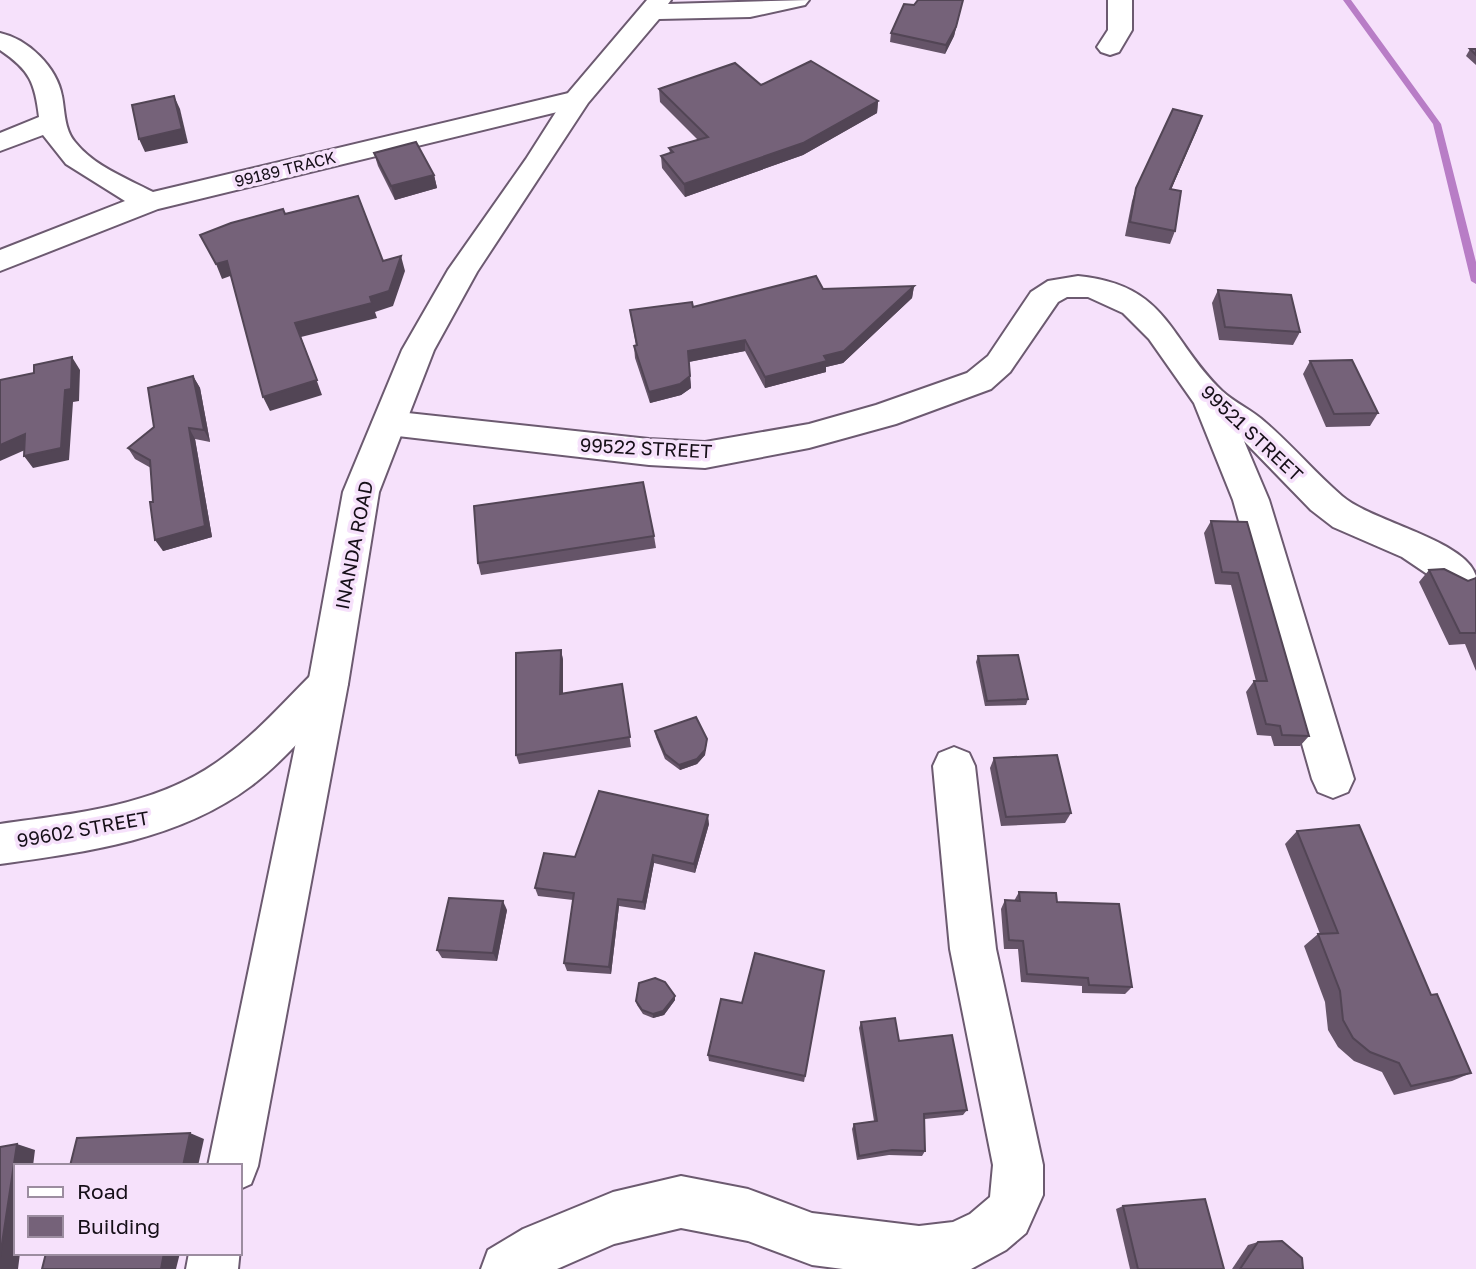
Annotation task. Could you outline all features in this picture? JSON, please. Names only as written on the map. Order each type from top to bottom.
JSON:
[{"type":"street","points":[[656,6],[750,10],[797,0]]},
{"type":"street","points":[[1110,47],[1120,30],[1120,0]]},
{"type":"street","name":"INANDA ROAD","points":[[233,1164],[328,684],[361,492],[418,350],[463,270],[539,160],[577,99],[656,6]]},
{"type":"street","points":[[0,40],[21,52],[48,87],[51,122],[66,149],[149,202]]},
{"type":"street","name":"99189 TRACK","points":[[0,261],[149,202],[577,99]]},
{"type":"street","points":[[0,143],[51,122]]},
{"type":"street","name":"99521 STREET","points":[[979,381],[999,364],[1042,299],[1051,290],[1072,286],[1108,293],[1142,310],[1154,321],[1209,398],[1247,425],[1290,464],[1315,493],[1352,522],[1426,553],[1458,575]]},
{"type":"street","name":"99522 STREET","points":[[389,423],[649,452],[705,455],[809,436],[884,415],[979,381]]},
{"type":"street","points":[[1209,398],[1251,500],[1333,779]]},
{"type":"street","name":"99602 STREET","points":[[0,844],[123,824],[158,815],[188,801],[228,779],[328,684]]},
{"type":"street","points":[[507,1269],[542,1248],[613,1218],[681,1202],[748,1215],[812,1239],[919,1252],[958,1248],[988,1231],[1008,1214],[1017,1195],[1018,1165],[974,949],[954,766]]},
{"type":"building","points":[[918,0],[963,0],[956,27],[946,45],[891,33],[904,4],[914,5]]},
{"type":"building","points":[[811,61],[878,101],[803,143],[684,184],[661,156],[673,152],[669,148],[708,137],[659,89],[735,63],[761,85]]},
{"type":"building","points":[[174,96],[182,129],[139,139],[132,105]]},
{"type":"building","points":[[1173,109],[1202,116],[1170,189],[1181,191],[1175,231],[1130,222],[1136,188]]},
{"type":"building","points":[[416,142],[434,175],[391,186],[374,153]]},
{"type":"building","points":[[358,196],[383,261],[401,256],[389,291],[370,297],[372,303],[295,323],[317,380],[263,397],[227,261],[216,264],[200,235],[231,223],[283,209],[285,214]]},
{"type":"building","points":[[816,276],[823,289],[914,286],[844,351],[824,356],[827,361],[765,377],[745,340],[688,351],[690,376],[680,384],[649,392],[634,346],[637,345],[630,310],[692,302],[693,307]]},
{"type":"building","points":[[1218,290],[1291,295],[1300,332],[1225,327]]},
{"type":"building","points":[[72,357],[71,389],[65,390],[61,448],[24,456],[25,434],[0,445],[0,380],[34,373],[34,365]]},
{"type":"building","points":[[1352,360],[1378,413],[1334,414],[1310,361]]},
{"type":"building","points":[[193,376],[204,430],[189,428],[205,526],[155,540],[150,502],[153,502],[150,460],[128,448],[154,427],[148,388]]},
{"type":"building","points":[[643,482],[654,536],[478,563],[474,506]]},
{"type":"building","points":[[1211,521],[1247,522],[1309,736],[1282,735],[1280,726],[1266,724],[1254,681],[1267,681],[1238,573],[1222,572]]},
{"type":"building","points":[[1444,569],[1468,581],[1476,578],[1476,633],[1460,633],[1429,570]]},
{"type":"building","points":[[561,650],[560,694],[622,684],[630,737],[516,755],[516,653]]},
{"type":"building","points":[[1018,655],[1028,699],[987,701],[978,656]]},
{"type":"building","points":[[696,717],[707,739],[705,750],[697,759],[679,765],[665,754],[655,731]]},
{"type":"building","points":[[1057,755],[1071,813],[1006,817],[994,758]]},
{"type":"building","points":[[599,791],[708,815],[694,864],[653,855],[643,902],[618,899],[609,967],[564,963],[574,893],[535,888],[544,853],[575,857]]},
{"type":"building","points":[[1359,825],[1431,995],[1437,994],[1471,1073],[1411,1086],[1399,1063],[1370,1052],[1353,1038],[1343,1020],[1340,991],[1318,934],[1338,933],[1297,831]]},
{"type":"building","points":[[1019,892],[1056,893],[1057,902],[1119,904],[1132,987],[1089,985],[1088,978],[1027,974],[1023,941],[1009,940],[1005,900],[1020,901]]},
{"type":"building","points":[[449,898],[503,901],[493,953],[437,950]]},
{"type":"building","points":[[755,953],[824,971],[805,1076],[708,1055],[721,999],[742,1003]]},
{"type":"building","points":[[655,978],[665,982],[675,996],[663,1011],[653,1014],[642,1010],[636,1001],[639,983]]},
{"type":"building","points":[[895,1018],[899,1041],[952,1035],[967,1110],[924,1114],[925,1151],[892,1150],[859,1156],[854,1124],[877,1121],[861,1022]]},
{"type":"building","points":[[190,1133],[183,1164],[70,1164],[77,1138]]},
{"type":"building","points":[[17,1144],[0,1257],[0,1147]]},
{"type":"building","points":[[1205,1199],[1224,1269],[1138,1269],[1123,1206]]},
{"type":"building","points":[[1282,1241],[1302,1258],[1303,1269],[1240,1269],[1258,1242]]},
{"type":"building","points":[[46,1255],[164,1255],[161,1269],[42,1269]]},
{"type":"waterway","points":[[1347,0],[1437,124],[1476,281]]}]
